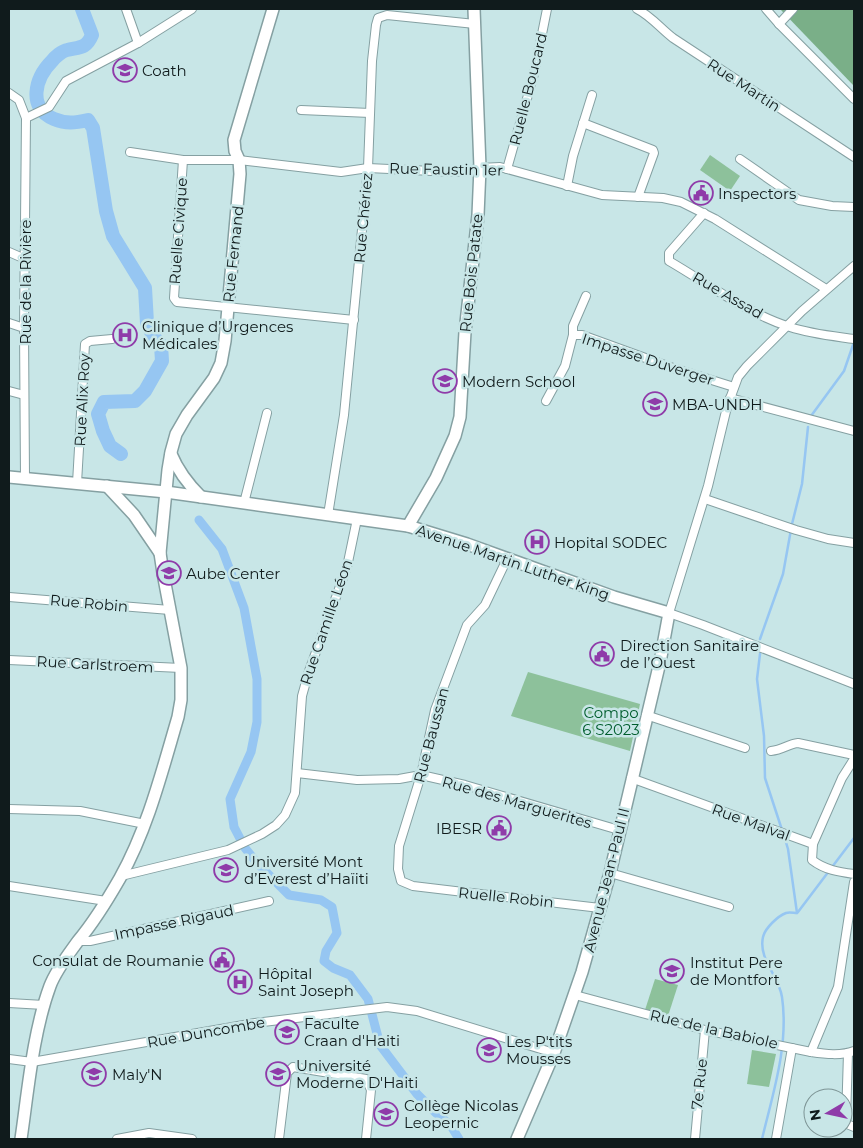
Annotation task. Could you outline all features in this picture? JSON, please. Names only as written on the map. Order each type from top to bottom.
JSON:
[{"type":"street","points":[[126,9],[138,43]]},
{"type":"street","points":[[26,118],[49,107],[66,81],[138,43],[192,9]]},
{"type":"street","name":"Rue Fernand","points":[[160,553],[171,452],[176,434],[187,415],[214,378],[221,363],[225,341],[240,174],[234,140],[273,9]]},
{"type":"street","name":"Rue Bois Patate","points":[[408,526],[439,470],[455,436],[460,417],[465,332],[478,216],[480,168],[474,9]]},
{"type":"street","name":"Ruelle Boucard","points":[[507,169],[534,74],[547,9]]},
{"type":"street","name":"Rue Martin","points":[[637,9],[645,13],[673,38],[854,157]]},
{"type":"street","points":[[766,9],[854,99]]},
{"type":"street","points":[[779,24],[793,9]]},
{"type":"street","name":"Rue Chériez","points":[[328,515],[344,415],[354,320],[368,168],[372,61],[378,18],[387,15],[474,24]]},
{"type":"street","name":"Rue de la Rivière","points":[[9,93],[19,100],[26,118],[25,479]]},
{"type":"street","points":[[567,186],[592,95]]},
{"type":"street","points":[[301,110],[370,113]]},
{"type":"street","points":[[583,123],[653,150],[654,153],[638,197]]},
{"type":"street","name":"Rue Faustin 1er","points":[[130,152],[183,160],[239,160],[341,172],[368,168],[454,172],[494,167],[611,197],[662,198],[681,202],[704,213],[826,289]]},
{"type":"street","points":[[740,159],[799,200],[832,206],[854,207]]},
{"type":"street","name":"Ruelle Civique","points":[[183,160],[174,298],[177,302],[354,320]]},
{"type":"street","name":"Rue Assad","points":[[704,213],[669,253],[669,260],[759,314],[788,327],[854,339]]},
{"type":"street","points":[[9,252],[25,258]]},
{"type":"street","points":[[669,613],[704,499],[730,398],[738,377],[826,289],[854,266]]},
{"type":"street","name":"Impasse Duverger","points":[[586,296],[573,326],[573,335],[582,336],[734,387]]},
{"type":"street","points":[[9,323],[24,328]]},
{"type":"street","points":[[546,401],[565,366],[573,335]]},
{"type":"street","name":"Rue Alix Roy","points":[[77,483],[85,344],[90,341],[112,339]]},
{"type":"street","points":[[9,391],[24,395]]},
{"type":"street","points":[[730,398],[854,431]]},
{"type":"street","points":[[244,503],[267,413]]},
{"type":"street","points":[[171,452],[178,470],[187,483],[200,496]]},
{"type":"street","name":"Avenue Martin Luther King","points":[[9,477],[200,496],[408,526],[468,544],[614,597],[703,624],[854,684]]},
{"type":"street","points":[[21,1139],[32,1062],[44,1006],[51,984],[70,951],[79,941],[121,876],[146,824],[182,700],[181,668],[160,553],[134,515],[107,486]]},
{"type":"street","points":[[704,499],[792,529],[828,539],[854,543]]},
{"type":"street","name":"Rue Camille Léon","points":[[121,876],[228,850],[262,834],[276,825],[285,815],[295,793],[302,696],[309,671],[347,567],[357,519]]},
{"type":"street","name":"Rue Baussan","points":[[413,886],[401,881],[398,869],[398,846],[421,775],[435,710],[467,625],[485,605],[506,559]]},
{"type":"street","name":"Rue Robin","points":[[9,597],[170,610]]},
{"type":"street","name":"Avenue Jean-Paul II","points":[[517,1139],[554,1053],[576,995],[610,873],[646,714],[660,662],[669,613]]},
{"type":"street","name":"Rue Carlstroem","points":[[9,660],[181,668]]},
{"type":"street","points":[[646,714],[745,748]]},
{"type":"street","points":[[771,751],[782,750],[790,744],[798,743],[854,756]]},
{"type":"street","points":[[854,760],[842,778],[813,844],[812,860],[820,867],[854,874]]},
{"type":"street","name":"Rue des Marguerites","points":[[297,772],[357,780],[398,779],[421,775],[465,785],[619,830]]},
{"type":"street","name":"Rue Malval","points":[[631,778],[813,844]]},
{"type":"street","points":[[9,809],[80,811],[146,824]]},
{"type":"street","points":[[610,873],[729,907]]},
{"type":"street","points":[[811,1052],[838,987],[854,882]]},
{"type":"street","points":[[9,886],[106,901]]},
{"type":"street","name":"Ruelle Robin","points":[[413,886],[600,908]]},
{"type":"street","name":"Impasse Rigaud","points":[[79,941],[90,941],[269,901]]},
{"type":"street","name":"Rue de la Babiole","points":[[576,995],[705,1030],[811,1052],[824,1054],[851,1052]]},
{"type":"street","points":[[9,1003],[44,1006]]},
{"type":"street","name":"Rue Duncombe","points":[[9,1059],[32,1062],[255,1023],[387,1007],[417,1011],[554,1053]]},
{"type":"street","name":"7e Rue","points":[[695,1139],[705,1030]]},
{"type":"street","points":[[776,1139],[789,1047]]},
{"type":"street","points":[[851,1052],[846,1120],[847,1124],[854,1127]]},
{"type":"street","points":[[279,1139],[287,1073],[292,1067],[366,1079],[371,1090],[366,1139]]},
{"type":"street","points":[[117,1139],[149,1133],[192,1139]]},
{"type":"green space","points":[[780,9],[854,9],[854,86]]},
{"type":"green space","points":[[710,155],[740,176],[730,191],[700,170]]},
{"type":"green space","name":"Compo 6 S2023","points":[[528,672],[640,704],[630,751],[511,716]]},
{"type":"green space","points":[[655,979],[678,985],[668,1016],[645,1010]]},
{"type":"green space","points":[[752,1050],[776,1054],[769,1087],[747,1084]]},
{"type":"waterway","points":[[82,9],[92,35],[90,40],[85,45],[67,50],[55,58],[41,76],[36,92],[40,108],[45,114],[63,122],[88,120],[93,128],[106,211],[113,236],[145,288],[147,323],[153,336],[161,345],[162,361],[145,391],[135,401],[104,402],[98,414],[110,446],[121,454]]},
{"type":"waterway","points":[[811,416],[844,371],[853,345]]},
{"type":"waterway","points":[[760,639],[783,574],[792,524],[802,484],[808,427]]},
{"type":"waterway","points":[[199,520],[222,549],[244,608],[257,679],[257,722],[251,752],[230,799],[234,827],[245,848],[257,863],[289,895],[321,900],[332,907],[337,933],[326,951],[324,961],[333,968],[350,975],[368,999],[380,1045],[417,1094],[451,1126],[459,1139]]},
{"type":"waterway","points":[[760,654],[757,679],[764,736],[765,778],[782,830]]},
{"type":"waterway","points":[[784,836],[788,849],[797,913]]},
{"type":"waterway","points":[[798,912],[854,838]]},
{"type":"waterway","points":[[762,1139],[779,1069],[784,1015],[780,989],[763,953],[763,937],[769,926],[779,917],[787,913],[797,913]]},
{"type":"place","name":"Coath","points":[[125,70]]},
{"type":"place","name":"Inspectors","points":[[701,193]]},
{"type":"place","name":"Clinique d’Urgences Médicales","points":[[125,335]]},
{"type":"place","name":"Modern School","points":[[445,381]]},
{"type":"place","name":"MBA-UNDH","points":[[655,404]]},
{"type":"place","name":"Hopital SODEC","points":[[537,542]]},
{"type":"place","name":"Aube Center","points":[[169,573]]},
{"type":"place","name":"Direction Sanitaire de l’Ouest","points":[[602,654]]},
{"type":"place","name":"IBESR","points":[[499,828]]},
{"type":"place","name":"Université Mont d’Everest d’Haïiti","points":[[226,870]]},
{"type":"place","name":"Consulat de Roumanie","points":[[222,960]]},
{"type":"place","name":"Institut Pere de Montfort","points":[[672,971]]},
{"type":"place","name":"Hôpital Saint Joseph","points":[[240,982]]},
{"type":"place","name":"Faculte Craan d'Haiti","points":[[287,1032]]},
{"type":"place","name":"Les P'tits Mousses","points":[[489,1050]]},
{"type":"place","name":"Maly'N","points":[[94,1074]]},
{"type":"place","name":"Université Moderne D'Haiti","points":[[278,1074]]},
{"type":"place","name":"Collège Nicolas Leopernic","points":[[386,1114]]}]
